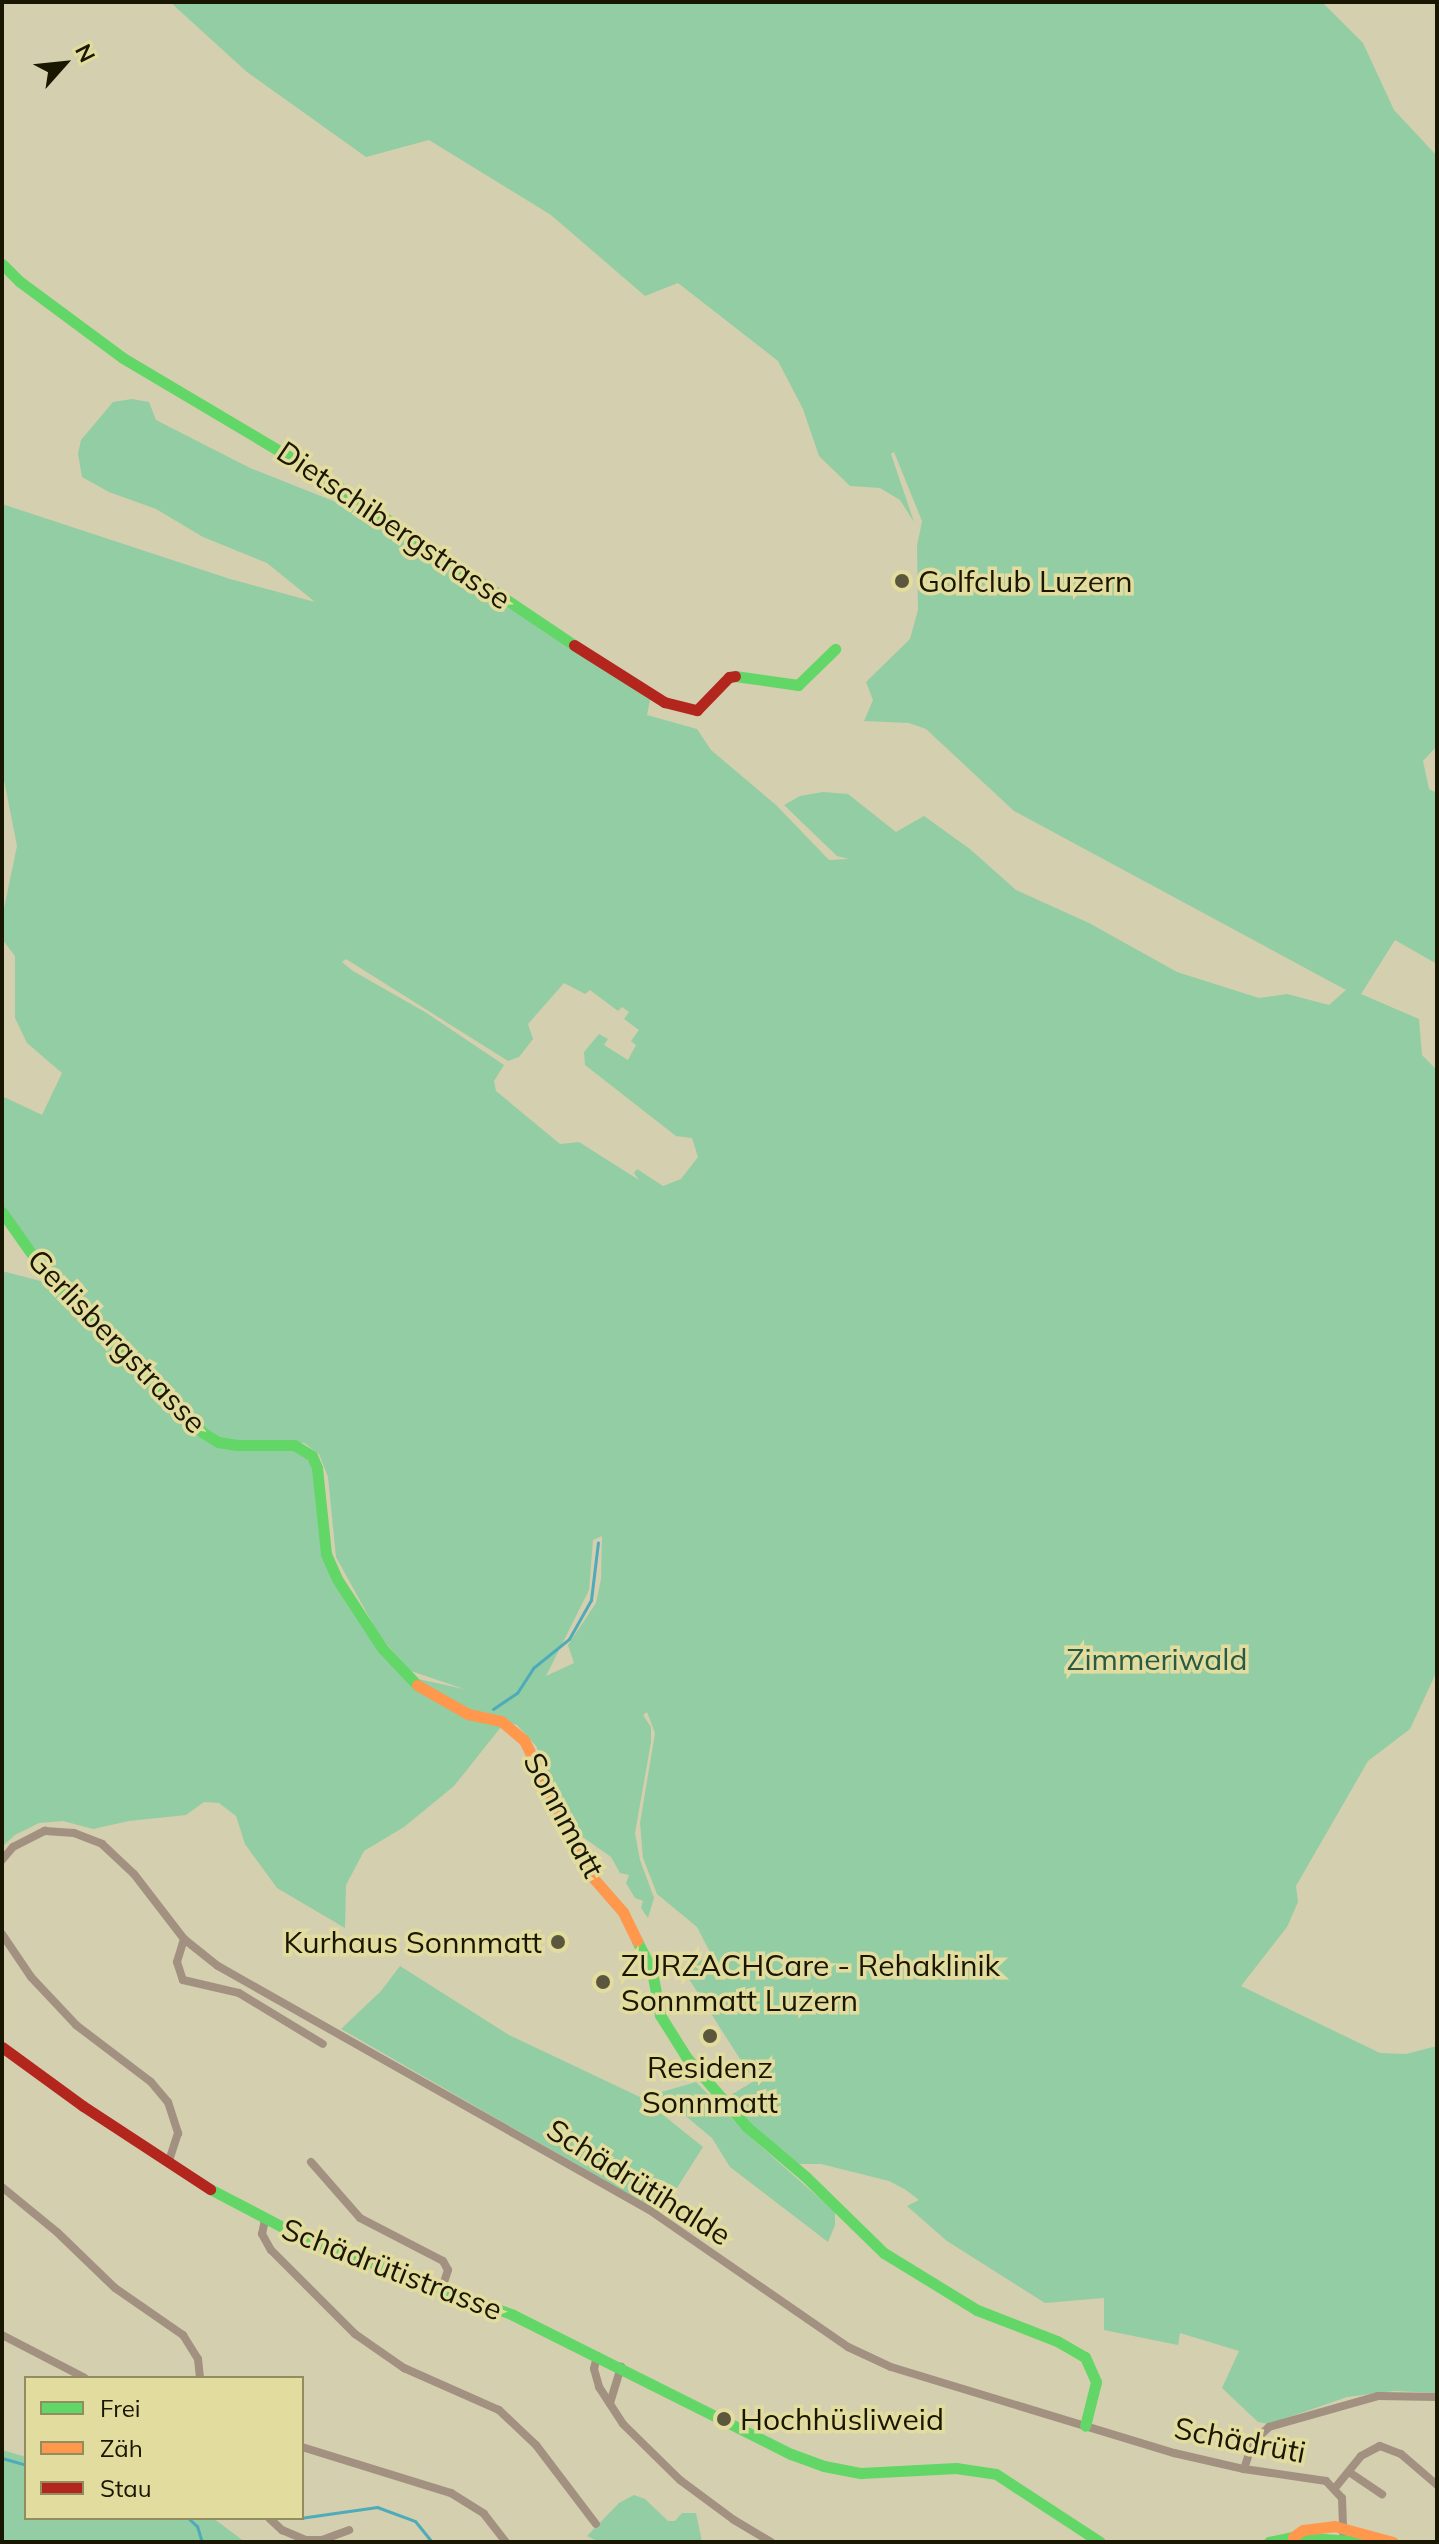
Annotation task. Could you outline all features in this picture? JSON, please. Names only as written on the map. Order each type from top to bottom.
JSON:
[{"type":"street","name":"Dietschibergstrasse","points":[[2,264],[19,281],[123,358],[327,479],[606,667],[664,702],[697,710],[729,677],[742,674],[798,685],[835,649]]},
{"type":"street","name":"Gerlisbergstrasse","points":[[2,1212],[43,1270],[202,1432],[218,1442],[294,1445],[305,1449],[317,1468],[326,1554],[337,1579],[382,1648],[432,1696],[468,1714],[501,1721],[512,1728]]},
{"type":"street","name":"Sonnmatt","points":[[512,1728],[532,1752],[588,1872],[623,1912],[652,1971],[655,2002],[671,2034],[698,2072],[747,2127],[806,2177],[884,2253],[966,2304],[1057,2341],[1085,2357],[1096,2382],[1085,2426]]},
{"type":"street","name":"Schädrütihalde","points":[[2,1860],[13,1847],[45,1831],[59,1830],[86,1836],[102,1844],[134,1874],[184,1939],[245,1983],[648,2209],[848,2347],[891,2367],[1085,2426]]},
{"type":"street","points":[[2,1934],[31,1977],[76,2025],[151,2082],[168,2102],[178,2133],[169,2160]]},
{"type":"street","points":[[184,1939],[177,1962],[183,1980],[239,1993],[323,2044]]},
{"type":"street","name":"Schädrütistrasse","points":[[2,2047],[83,2106],[265,2220],[513,2315],[801,2458],[861,2473],[956,2468],[996,2474],[1016,2483],[1069,2525],[1100,2542]]},
{"type":"street","points":[[311,2162],[360,2218],[443,2261],[448,2270],[442,2289]]},
{"type":"street","points":[[2,2187],[52,2228],[115,2288],[172,2325],[198,2359],[200,2376]]},
{"type":"street","points":[[265,2220],[262,2234],[271,2250],[355,2334],[404,2368],[499,2410],[536,2445],[596,2524]]},
{"type":"street","points":[[2,2335],[81,2376]]},
{"type":"street","points":[[597,2356],[596,2378],[623,2424],[680,2480],[734,2520],[771,2542]]},
{"type":"street","points":[[610,2403],[621,2367]]},
{"type":"street","points":[[1244,2469],[1253,2442],[1269,2427],[1378,2396],[1413,2394],[1437,2397]]},
{"type":"street","name":"Schädrüti","points":[[1085,2426],[1174,2453],[1244,2469],[1320,2480],[1335,2488],[1343,2502],[1343,2532]]},
{"type":"street","points":[[1335,2488],[1366,2452],[1387,2447],[1402,2455],[1437,2485]]},
{"type":"street","points":[[304,2448],[451,2493],[484,2514],[506,2542]]},
{"type":"street","points":[[1349,2472],[1382,2494]]},
{"type":"street","points":[[271,2520],[282,2530],[305,2540],[322,2540],[349,2530]]},
{"type":"street","points":[[1343,2532],[1369,2542]]},
{"type":"street","points":[[1269,2542],[1343,2532],[1393,2542]]},
{"type":"green space","name":"Zimmeriwald","points":[[170,2],[1322,2],[1363,43],[1394,110],[1437,156],[1437,746],[1423,761],[1429,789],[1437,793],[1437,964],[1395,940],[1361,994],[1419,1019],[1422,1055],[1437,1070],[1437,1671],[1410,1729],[1368,1761],[1296,1886],[1298,1902],[1287,1927],[1241,1986],[1380,2053],[1406,2054],[1437,2046],[1437,2393],[1394,2391],[1347,2397],[1269,2424],[1258,2422],[1222,2388],[1239,2351],[1180,2333],[1178,2345],[1104,2330],[1104,2298],[1045,2303],[947,2241],[907,2206],[919,2200],[906,2190],[889,2181],[821,2164],[796,2164],[772,2145],[726,2098],[754,2081],[682,1968],[712,1956],[697,1927],[657,1894],[643,1858],[640,1823],[655,1733],[647,1712],[643,1715],[651,1727],[651,1742],[635,1833],[640,1860],[654,1898],[648,1918],[641,1908],[643,1901],[635,1898],[626,1883],[629,1875],[620,1873],[611,1857],[577,1833],[536,1746],[517,1725],[462,1710],[432,1693],[418,1679],[464,1689],[411,1671],[380,1637],[336,1557],[328,1477],[319,1454],[304,1443],[233,1442],[212,1435],[24,1243],[2,1205],[2,1096],[42,1115],[62,1073],[27,1043],[15,1018],[15,956],[2,939],[2,918],[17,846],[2,770],[2,504],[230,579],[315,602],[267,563],[203,537],[156,509],[109,492],[82,477],[78,454],[81,440],[113,402],[132,399],[149,402],[156,420],[250,468],[371,516],[650,700],[647,715],[697,729],[711,750],[776,805],[829,860],[849,859],[837,856],[784,805],[800,796],[823,792],[848,794],[896,832],[924,816],[970,849],[1016,890],[1089,923],[1177,972],[1259,998],[1287,994],[1329,1005],[1346,990],[1014,811],[926,729],[909,723],[864,721],[873,700],[866,682],[910,639],[918,610],[917,546],[922,521],[894,452],[891,454],[914,522],[900,500],[880,488],[850,486],[819,456],[803,409],[778,361],[678,283],[645,296],[551,215],[429,140],[366,157],[247,72]],"holes":[[[346,959],[508,1061],[519,1057],[533,1039],[528,1024],[564,983],[585,994],[590,990],[618,1011],[622,1007],[629,1012],[624,1019],[639,1030],[631,1041],[636,1045],[628,1060],[604,1045],[608,1039],[599,1034],[584,1052],[585,1065],[676,1136],[692,1138],[698,1157],[681,1179],[663,1186],[637,1169],[634,1173],[639,1180],[579,1142],[560,1144],[496,1091],[494,1081],[504,1065],[425,1012],[353,971],[342,962]],[[602,1536],[601,1579],[596,1603],[568,1645],[574,1663],[546,1676],[589,1590],[593,1540]]]},
{"type":"green space","points":[[2,1271],[52,1284],[200,1436],[302,1452],[315,1470],[333,1578],[409,1683],[501,1727],[454,1786],[404,1827],[364,1851],[346,1885],[345,1928],[277,1888],[245,1844],[236,1816],[219,1803],[204,1802],[186,1815],[129,1821],[93,1829],[63,1821],[39,1823],[15,1835],[2,1847]]},
{"type":"green space","points":[[400,1966],[509,2035],[642,2098],[703,2147],[661,2213],[341,2029],[381,1991]]},
{"type":"green space","points":[[696,2082],[749,2136],[835,2212],[835,2225],[828,2242],[730,2167],[712,2138],[658,2093]]},
{"type":"green space","points":[[2,2450],[24,2456],[24,2520],[216,2520],[245,2542],[2,2542]]},
{"type":"green space","points":[[634,2495],[645,2499],[668,2521],[675,2521],[682,2513],[696,2513],[702,2542],[599,2542],[587,2536],[619,2503]]},
{"type":"waterway","points":[[493,1709],[517,1693],[533,1668],[569,1639],[591,1600],[598,1542]]},
{"type":"waterway","points":[[2,2458],[24,2464]]},
{"type":"waterway","points":[[304,2517],[377,2507],[415,2521],[432,2542]]},
{"type":"waterway","points":[[190,2520],[197,2526],[202,2542]]},
{"type":"traffic: fast","points":[[2,264],[19,281],[123,358],[327,479],[574,645]]},
{"type":"traffic: fast","points":[[735,676],[798,685],[835,649]]},
{"type":"traffic: fast","points":[[2,1212],[43,1270],[202,1432],[218,1442],[237,1445],[294,1445],[312,1456],[317,1468],[326,1554],[337,1579],[382,1648],[417,1685]]},
{"type":"traffic: fast","points":[[637,1941],[652,1971],[660,2015],[687,2058],[747,2127],[806,2177],[884,2253],[977,2310],[1057,2341],[1085,2357],[1096,2382],[1085,2426]]},
{"type":"traffic: fast","points":[[210,2189],[300,2236],[513,2315],[791,2454],[824,2466],[861,2473],[956,2468],[996,2474],[1100,2542]]},
{"type":"traffic: fast","points":[[1269,2542],[1293,2537],[1369,2542]]},
{"type":"traffic: slow","points":[[417,1685],[468,1714],[501,1721],[524,1740],[588,1872],[623,1912],[637,1941]]},
{"type":"traffic: slow","points":[[1293,2537],[1303,2530],[1334,2526],[1393,2542]]},
{"type":"traffic: jam","points":[[574,645],[664,702],[697,710],[729,677],[735,676]]},
{"type":"traffic: jam","points":[[2,2047],[83,2106],[210,2189]]},
{"type":"place","name":"Golfclub Luzern","points":[[902,581]]},
{"type":"place","name":"Kurhaus Sonnmatt","points":[[558,1942]]},
{"type":"place","name":"ZURZACHCare - Rehaklinik Sonnmatt Luzern","points":[[603,1982]]},
{"type":"place","name":"Residenz Sonnmatt","points":[[710,2036]]},
{"type":"place","name":"Hochhüsliweid","points":[[724,2419]]}]
